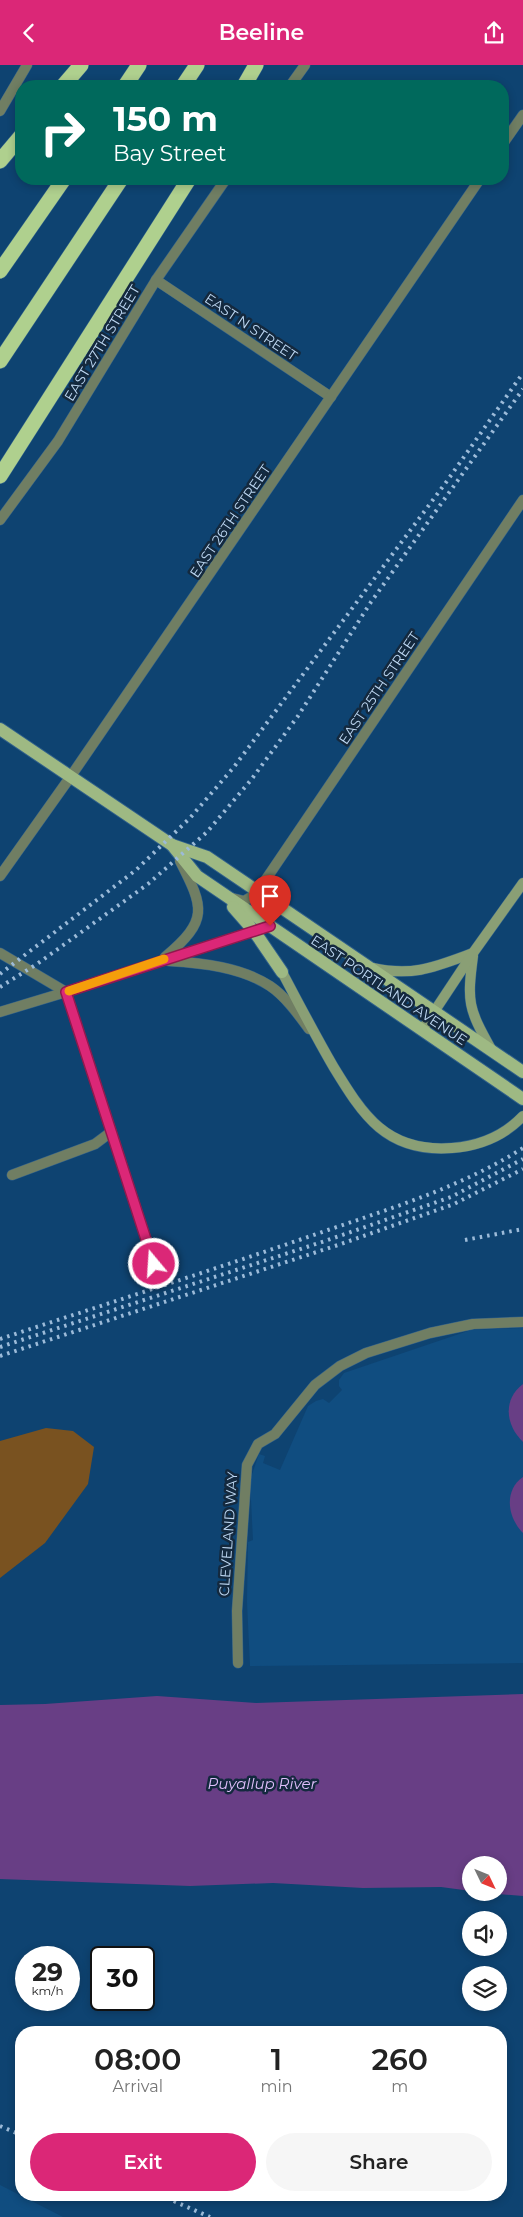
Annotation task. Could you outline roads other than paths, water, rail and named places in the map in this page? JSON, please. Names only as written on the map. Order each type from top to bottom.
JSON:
[{"type":"highway","points":[[68,80],[81,65]]},
{"type":"highway","points":[[129,80],[139,65]]},
{"type":"highway","points":[[187,80],[197,65]]},
{"type":"highway","points":[[247,80],[256,65]]},
{"type":"highway","points":[[0,161],[15,143]]},
{"type":"highway","points":[[0,271],[60,185]]},
{"type":"highway","points":[[0,361],[117,185]]},
{"type":"highway","points":[[0,477],[184,185]]},
{"type":"main road","name":"EAST PORTLAND AVENUE","points":[[0,729],[172,845],[207,857],[523,1072]]},
{"type":"main road","name":"EAST PORTLAND AVENUE","points":[[172,845],[197,875],[523,1099]]},
{"type":"main road","points":[[422,1030],[473,953],[523,883]]},
{"type":"main road","points":[[222,893],[254,931],[282,972],[319,1043],[362,1112],[375,1125],[406,1143],[444,1149],[494,1138],[523,1116]]},
{"type":"main road","points":[[371,967],[390,972],[415,971],[435,967],[473,953]]},
{"type":"main road","points":[[473,953],[470,1006],[475,1021],[491,1050]]},
{"type":"street","points":[[18,80],[26,65]]},
{"type":"street","points":[[294,80],[305,65]]},
{"type":"street","points":[[0,111],[15,84]]},
{"type":"street","points":[[509,135],[523,115]]},
{"type":"street","name":"EAST 27TH STREET","points":[[0,520],[58,441],[106,366],[156,280],[222,185]]},
{"type":"street","name":"EAST 26TH STREET","points":[[0,876],[71,776],[476,185]]},
{"type":"street","name":"EAST N STREET","points":[[156,280],[331,397]]},
{"type":"street","name":"EAST 25TH STREET","points":[[258,891],[523,500]]},
{"type":"street","points":[[160,961],[192,931],[198,915],[197,896],[172,845]]},
{"type":"street","points":[[222,893],[244,901],[251,899],[258,891]]},
{"type":"street","points":[[0,1012],[270,926]]},
{"type":"street","points":[[0,953],[66,992],[157,1273]]},
{"type":"street","points":[[160,961],[209,965],[252,977],[270,986],[283,998],[319,1043]]},
{"type":"street","points":[[12,1175],[95,1144],[111,1132]]},
{"type":"street","name":"CLEVELAND WAY","points":[[238,1663],[237,1611],[247,1465],[258,1444],[275,1434],[322,1379],[340,1366],[366,1353],[430,1333],[473,1324],[523,1322]]},
{"type":"water","points":[[523,1384],[523,1442],[517,1436],[510,1421],[509,1405],[516,1390]]},
{"type":"water","points":[[523,1477],[523,1533],[511,1512],[510,1497],[512,1490]]},
{"type":"water","name":"Puyallup River","points":[[523,1694],[523,1896],[508,1895],[508,1856],[462,1856],[462,1890],[441,1887],[363,1888],[273,1883],[190,1886],[0,1879],[0,1705],[45,1704],[157,1696],[256,1703]]},
{"type":"railway","points":[[0,974],[136,870],[190,818],[234,767],[447,481],[523,373]]},
{"type":"railway","points":[[0,987],[37,964],[148,884],[207,832],[251,780],[298,716],[371,602],[523,389]]},
{"type":"railway","points":[[0,1339],[246,1258],[428,1195],[477,1174],[523,1148]]},
{"type":"railway","points":[[0,1347],[325,1241],[451,1197],[523,1159]]},
{"type":"railway","points":[[0,1356],[338,1245],[454,1204],[523,1169]]},
{"type":"railway","points":[[465,1240],[523,1229]]},
{"type":"railway","points":[[0,2126],[15,2132]]},
{"type":"railway","points":[[174,2201],[210,2217]]}]
